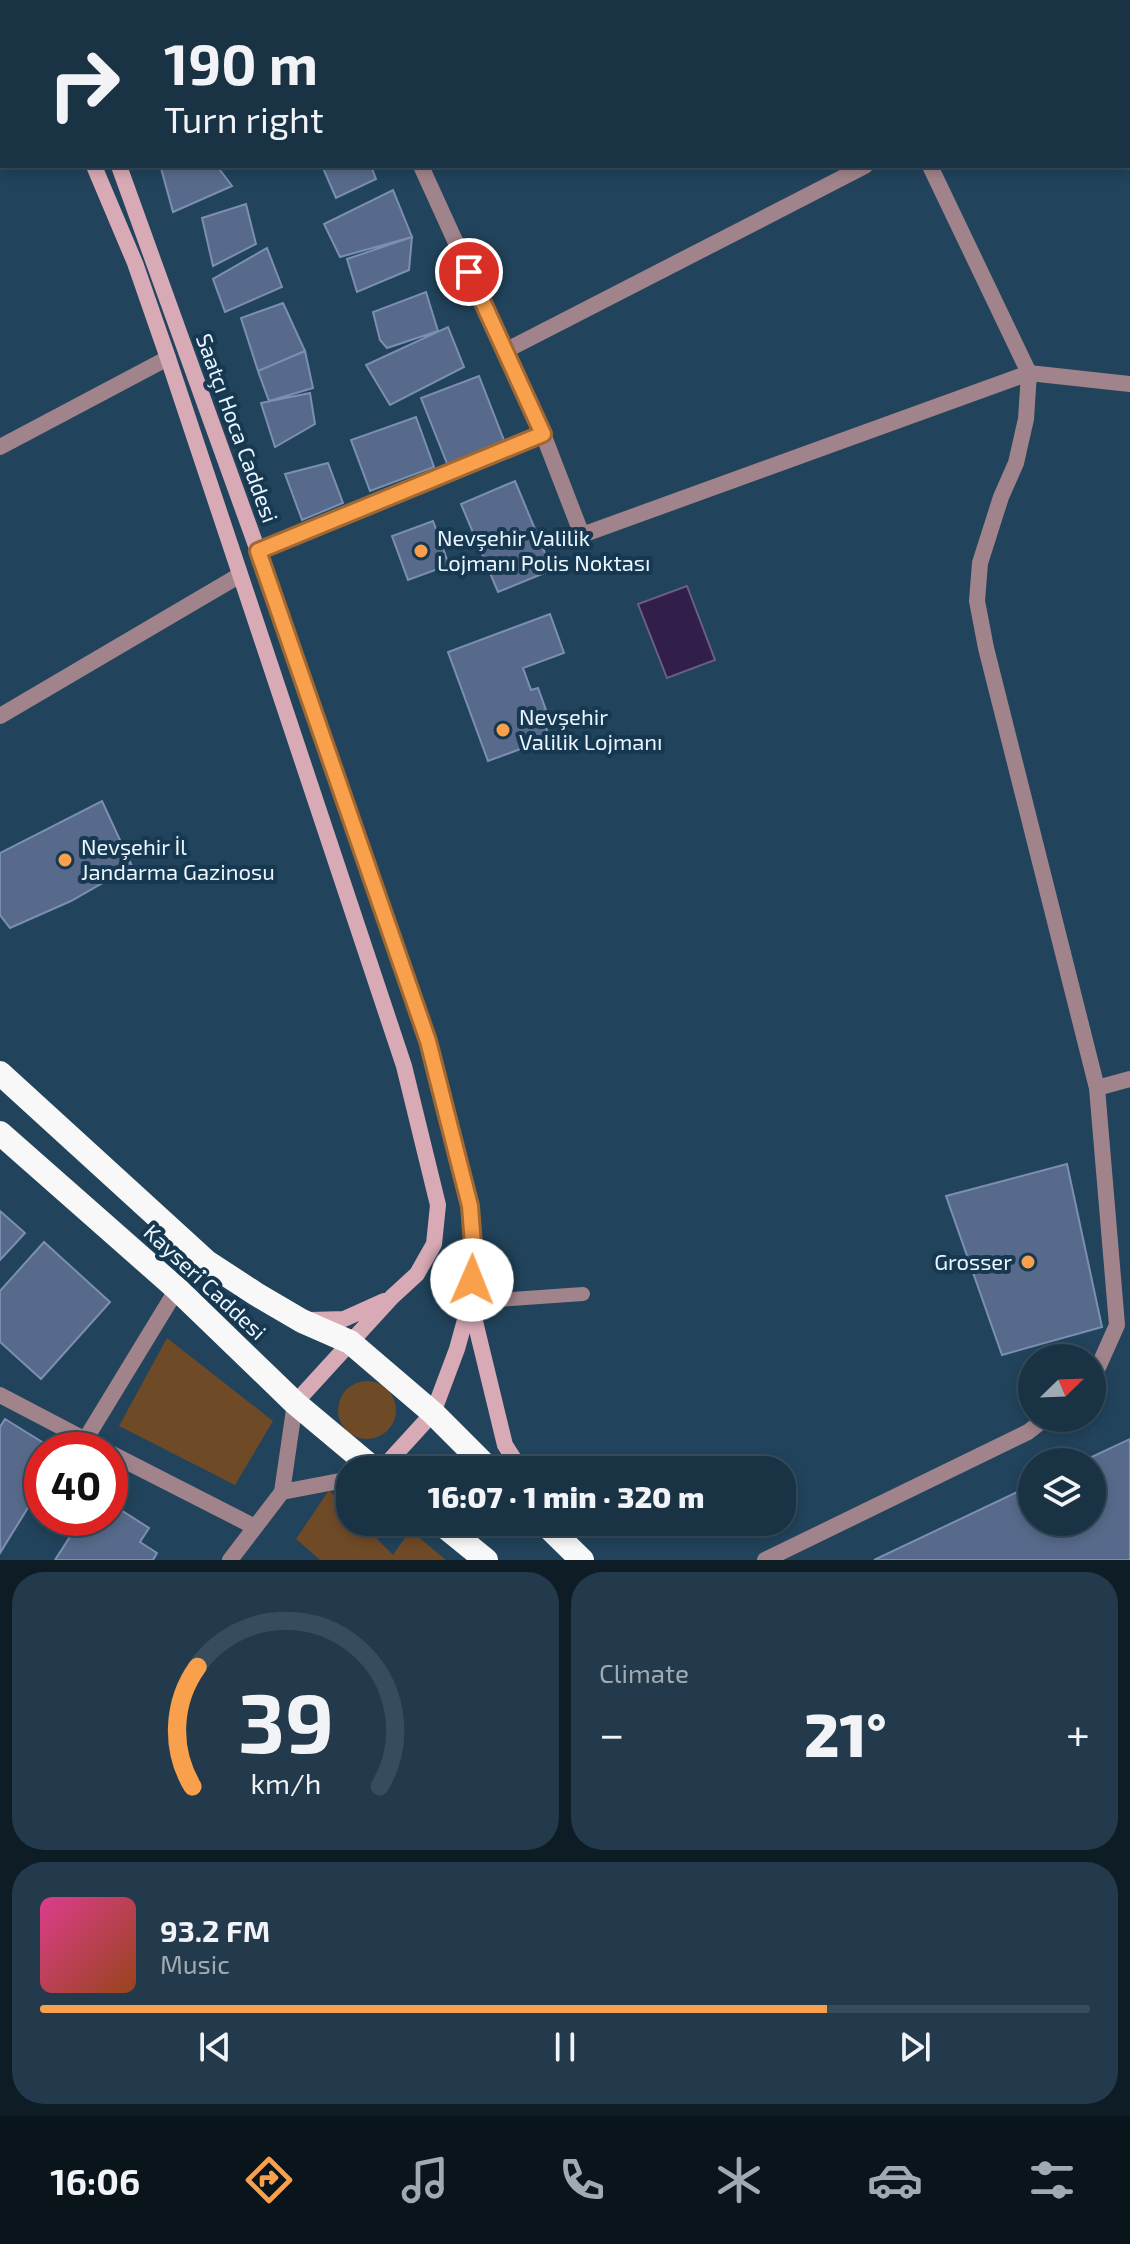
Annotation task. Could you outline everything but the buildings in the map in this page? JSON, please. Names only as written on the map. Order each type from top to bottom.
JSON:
[{"type":"highway","points":[[0,1073],[207,1262],[302,1321],[350,1342],[433,1413],[476,1456]]},
{"type":"highway","name":"Kayseri Caddesi","points":[[0,1133],[177,1289],[295,1403],[361,1456]]},
{"type":"highway","points":[[456,1536],[486,1560]]},
{"type":"highway","points":[[557,1536],[578,1556]]},
{"type":"street","name":"Saatçı Hoca Caddesi","points":[[95,168],[135,263],[168,358],[404,1066],[438,1205],[434,1244],[417,1274],[295,1403]]},
{"type":"street","name":"Saatçı Hoca Caddesi","points":[[120,168],[258,551],[428,1041],[470,1206],[474,1258],[470,1302],[457,1349],[433,1413],[392,1456]]},
{"type":"street","points":[[422,168],[543,434],[582,535],[1029,373],[1130,384]]},
{"type":"street","points":[[505,351],[861,168]]},
{"type":"street","points":[[931,168],[1029,373],[1026,419],[1016,463],[987,534],[980,563],[977,601],[986,648],[1097,1088],[1117,1325],[1106,1350]]},
{"type":"street","points":[[0,447],[168,358]]},
{"type":"street","points":[[258,551],[543,434]]},
{"type":"street","points":[[0,716],[240,575]]},
{"type":"street","points":[[1097,1088],[1130,1079]]},
{"type":"street","points":[[90,1432],[177,1289]]},
{"type":"street","points":[[302,1321],[344,1319],[392,1297]]},
{"type":"street","points":[[470,1302],[505,1445],[512,1456]]},
{"type":"street","points":[[0,1395],[70,1432]]},
{"type":"street","points":[[230,1560],[282,1492],[295,1403]]},
{"type":"street","points":[[765,1560],[1028,1432]]},
{"type":"street","points":[[128,1462],[255,1527]]},
{"type":"street","points":[[282,1492],[336,1482]]},
{"type":"street","points":[[564,1536],[578,1556]]},
{"type":"lane","points":[[470,1302],[583,1294]]},
{"type":"shaded area","points":[[687,586],[715,660],[667,678],[638,604]]},
{"type":"shaded area","points":[[167,1338],[273,1421],[235,1485],[119,1426]]},
{"type":"shaded area","points":[[367,1381],[388,1389],[396,1410],[388,1431],[367,1439],[346,1431],[338,1410],[346,1389]]},
{"type":"shaded area","points":[[329,1490],[336,1497],[336,1536],[374,1536],[393,1555],[406,1536],[417,1536],[446,1560],[320,1560],[296,1539]]},
{"type":"place","name":"Nevşehir Valilik Lojmanı Polis Noktası","points":[[421,551]]},
{"type":"place","name":"Nevşehir Valilik Lojmanı","points":[[503,730]]},
{"type":"place","name":"Nevşehir İl Jandarma Gazinosu","points":[[65,860]]},
{"type":"place","name":"Grosser","points":[[1028,1262]]},
{"type":"route","points":[[469,272],[543,434],[258,551],[428,1041],[470,1206],[474,1258],[472,1280]]}]
